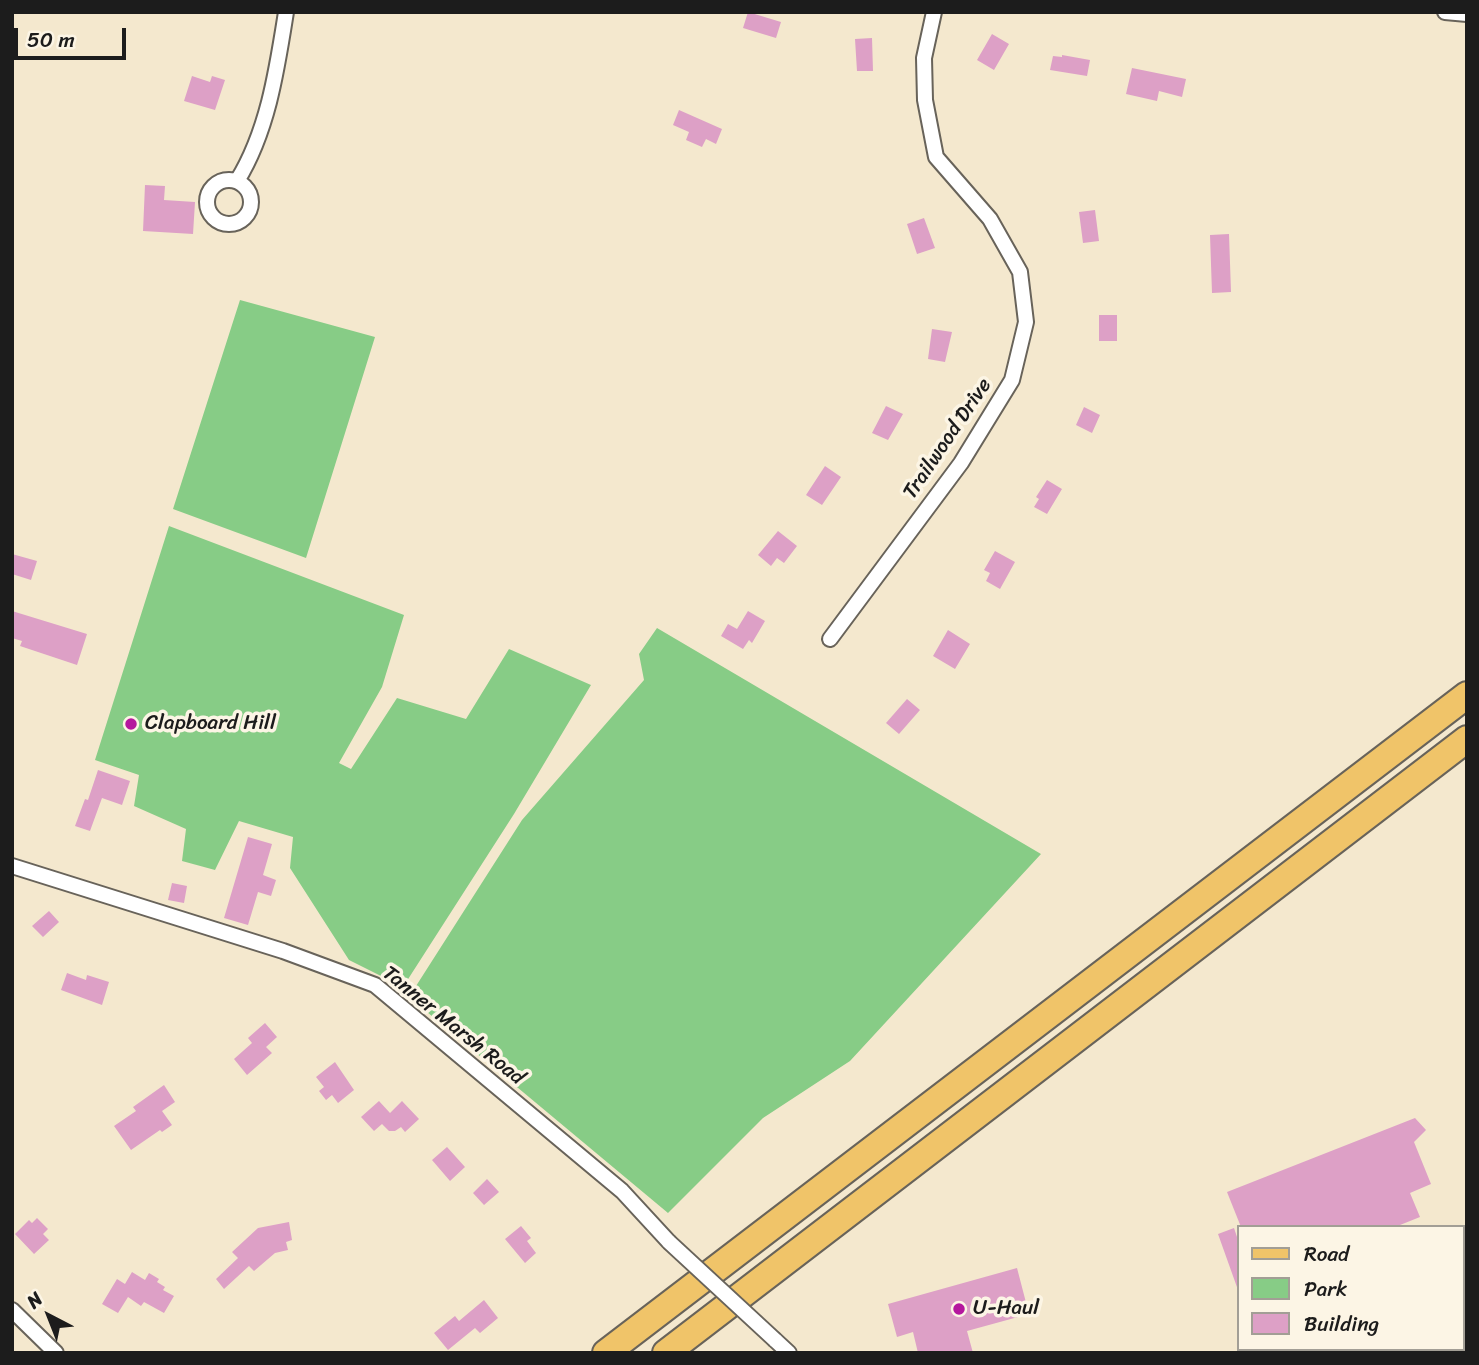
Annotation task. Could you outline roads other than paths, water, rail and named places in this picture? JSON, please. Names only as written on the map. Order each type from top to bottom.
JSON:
[{"type":"highway","points":[[606,1353],[1467,695]]},
{"type":"highway","points":[[667,1353],[1467,739]]},
{"type":"street","points":[[237,181],[249,162],[274,86],[286,12]]},
{"type":"street","name":"Trailwood Drive","points":[[830,639],[967,452],[1012,380],[1026,322],[1020,272],[990,219],[936,157],[925,89],[924,58],[934,12]]},
{"type":"street","points":[[1445,12],[1467,15]]},
{"type":"street","name":"Tanner Marsh Road","points":[[12,866],[283,951],[375,985],[622,1191],[669,1242],[789,1353]]},
{"type":"street","points":[[12,1310],[56,1353]]},
{"type":"place","name":"Clapboard Hill","points":[[131,724]]},
{"type":"place","name":"U-Haul","points":[[959,1309]]}]
